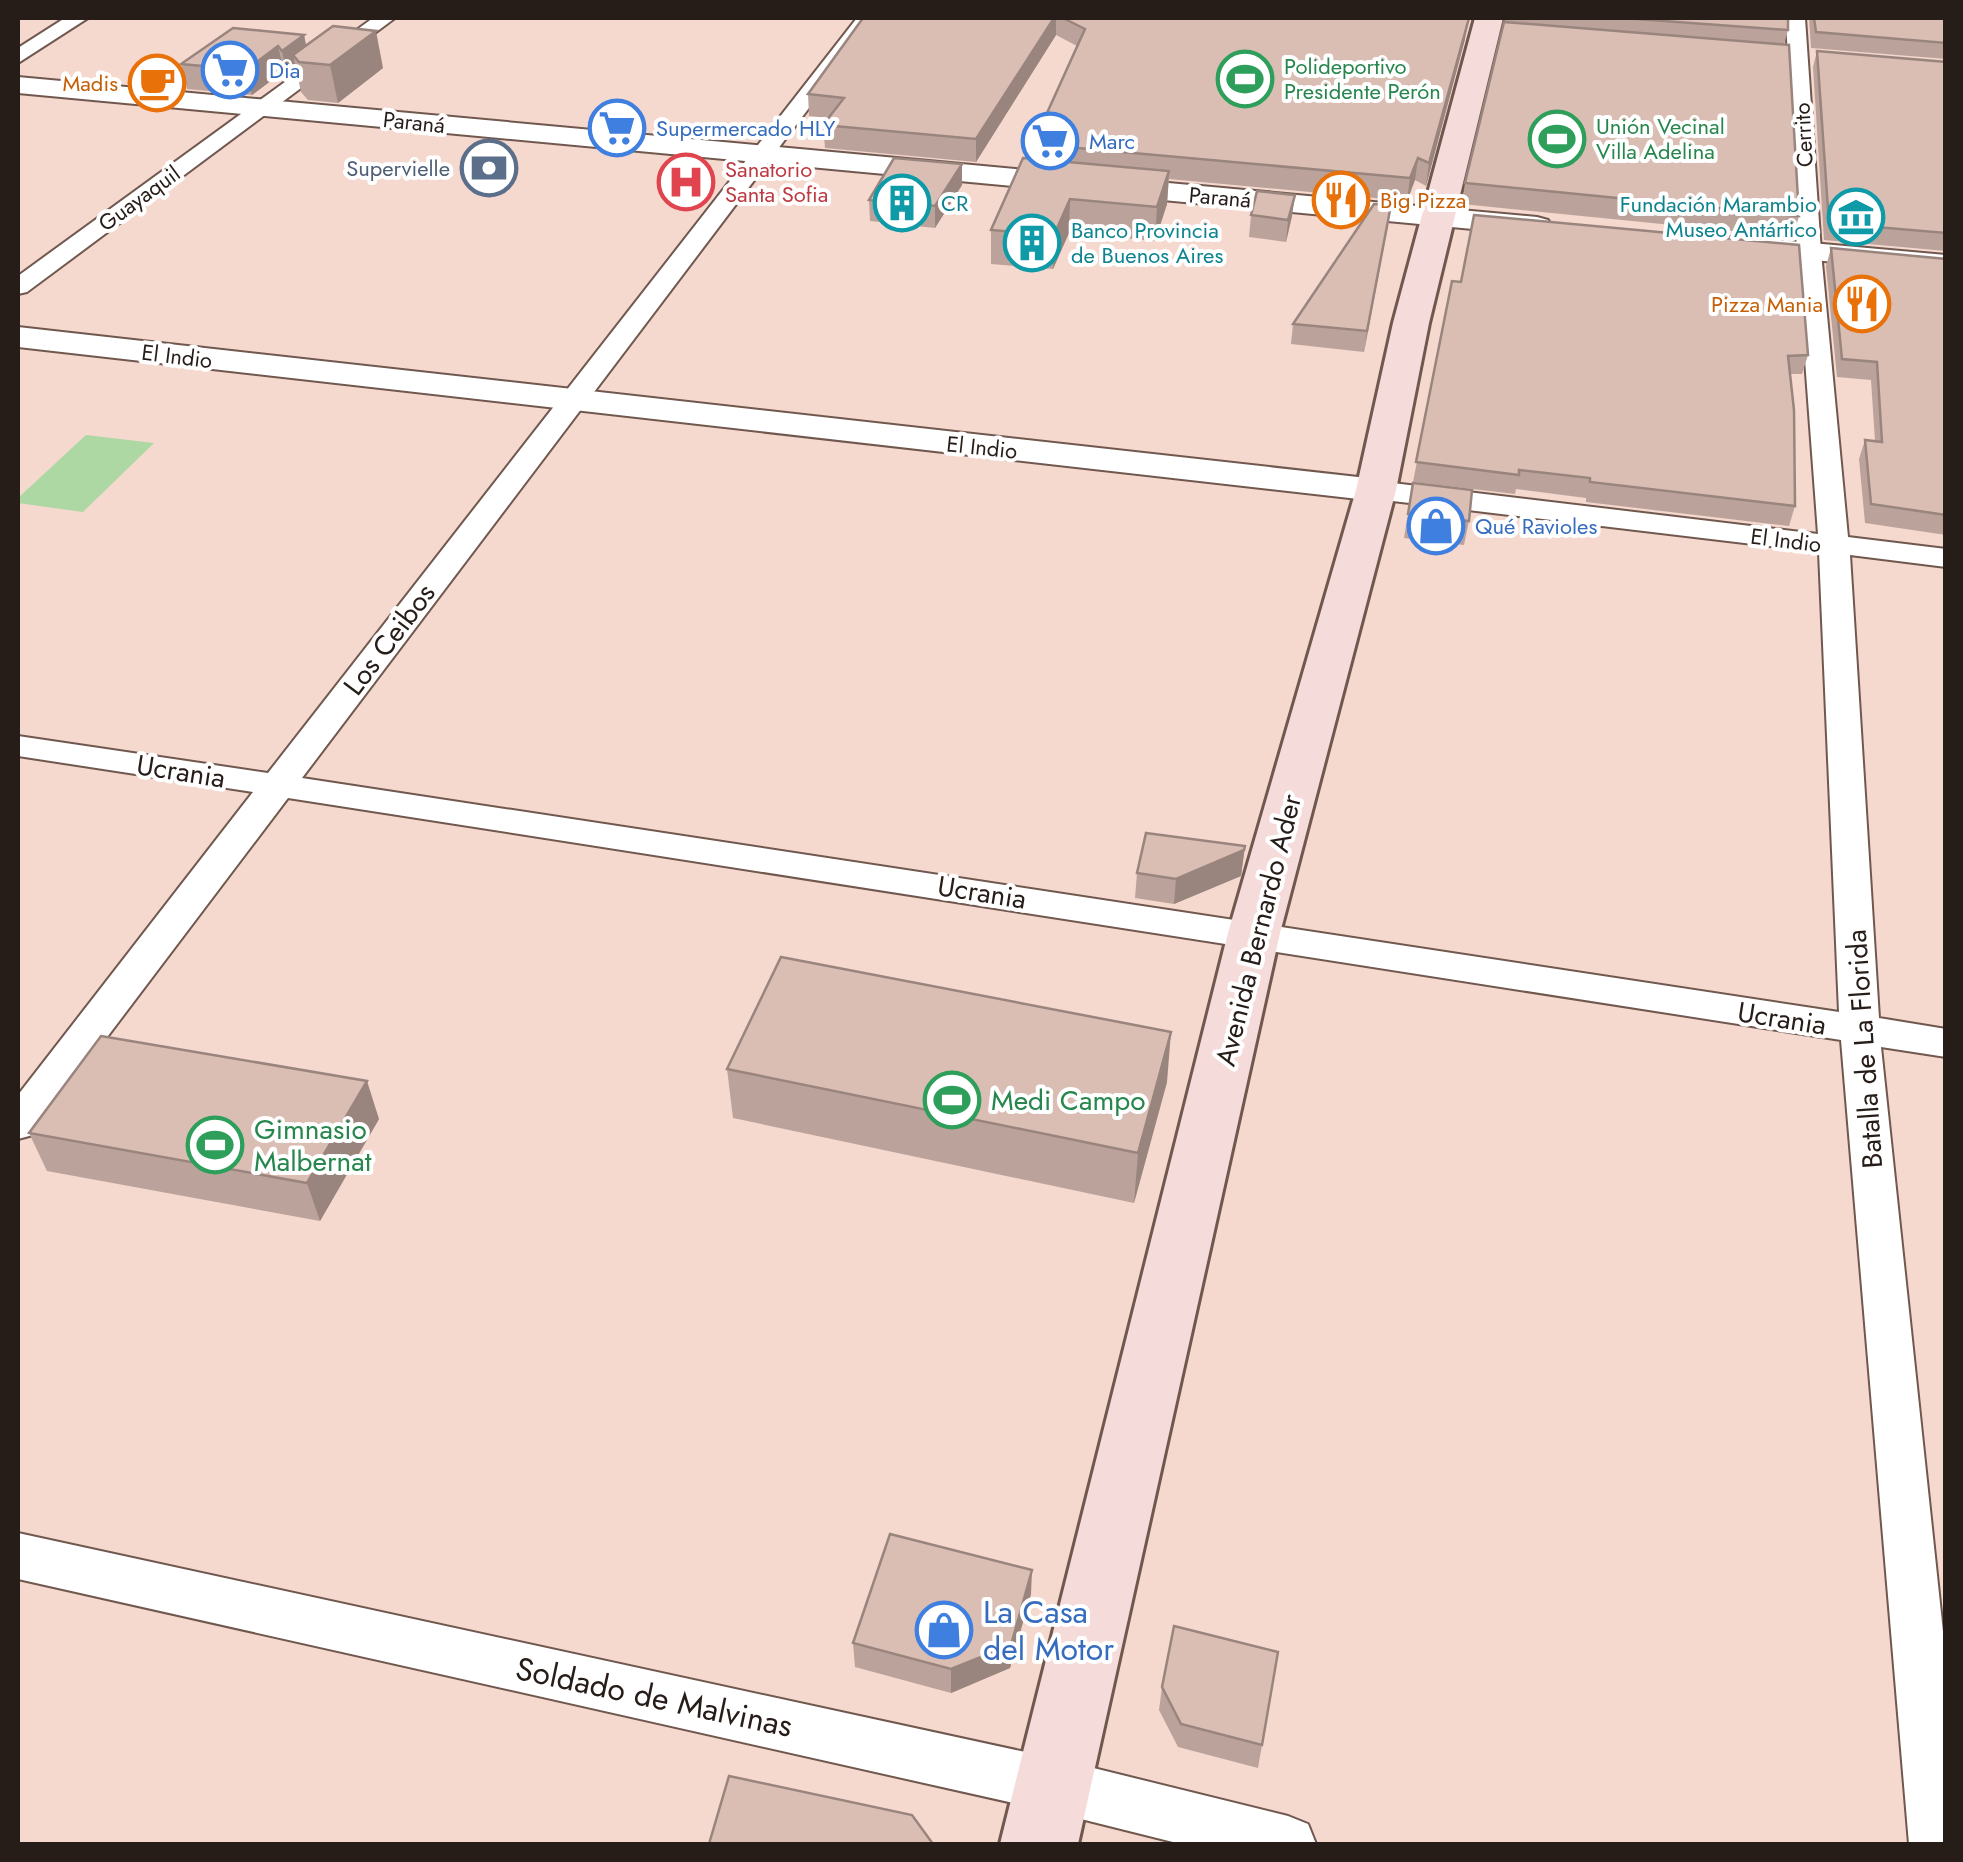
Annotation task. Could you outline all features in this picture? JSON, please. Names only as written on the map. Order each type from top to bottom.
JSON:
[{"type":"main road","name":"Avenida Bernardo Ader","points":[[1046,1815],[1254,933],[1376,490],[1437,217],[1486,27]]},
{"type":"street","points":[[18,56],[78,18]]},
{"type":"street","name":"Guayaquil","points":[[18,287],[384,18]]},
{"type":"street","name":"Los Ceibos","points":[[18,1124],[867,18]]},
{"type":"street","name":"Cerrito","points":[[1796,18],[1809,252]]},
{"type":"street","name":"Paraná","points":[[18,85],[1561,229]]},
{"type":"street","points":[[1714,243],[1946,264]]},
{"type":"street","name":"Batalla de La Florida","points":[[1809,252],[1834,546],[1860,1030],[1937,1844]]},
{"type":"street","name":"El Indio","points":[[18,337],[1946,558]]},
{"type":"street","name":"Ucrania","points":[[18,746],[1254,933],[1946,1043]]},
{"type":"street","name":"Soldado de Malvinas","points":[[18,1556],[1046,1815],[1288,1844]]},
{"type":"green space","points":[[86,435],[154,443],[83,512],[18,503],[18,498]]},
{"type":"building","points":[[863,18],[1054,18],[976,139],[823,125],[844,98],[808,94]]},
{"type":"building","points":[[1063,18],[1469,18],[1429,163],[1418,158],[1410,178],[1033,144],[1085,29]]},
{"type":"building","points":[[1623,18],[1788,18],[1788,30]]},
{"type":"building","points":[[1814,18],[1946,18],[1946,43],[1816,32]]},
{"type":"building","points":[[1504,22],[1789,45],[1799,216],[1465,183]]},
{"type":"building","points":[[333,26],[376,31],[330,65],[299,62],[293,55]]},
{"type":"building","points":[[233,28],[304,35],[282,51],[278,46],[246,70],[181,64]]},
{"type":"building","points":[[1817,51],[1946,62],[1946,233],[1829,223]]},
{"type":"building","points":[[894,158],[962,164],[935,206],[869,200]]},
{"type":"building","points":[[1023,158],[1169,171],[1157,207],[1070,199],[1054,235],[991,230]]},
{"type":"building","points":[[1257,191],[1295,195],[1288,220],[1251,215]]},
{"type":"building","points":[[1374,204],[1391,205],[1367,331],[1293,324]]},
{"type":"building","points":[[1474,215],[1799,245],[1808,355],[1788,356],[1794,410],[1795,506],[1590,482],[1590,478],[1519,470],[1519,475],[1416,462],[1452,281],[1461,282]]},
{"type":"building","points":[[1831,248],[1946,259],[1946,515],[1871,504],[1865,440],[1882,442],[1877,362],[1842,359]]},
{"type":"building","points":[[1413,483],[1472,490],[1469,521],[1408,514]]},
{"type":"building","points":[[1146,833],[1245,846],[1244,850],[1176,879],[1137,873]]},
{"type":"building","points":[[781,957],[1171,1032],[1138,1153],[727,1069]]},
{"type":"building","points":[[101,1036],[367,1081],[307,1183],[29,1133]]},
{"type":"building","name":"La Casa del Motor","points":[[890,1534],[1032,1570],[1011,1645],[951,1669],[853,1643]]},
{"type":"building","points":[[1174,1626],[1278,1652],[1262,1745],[1181,1724],[1162,1687]]},
{"type":"building","points":[[729,1776],[912,1815],[933,1844],[709,1844]]},
{"type":"place","name":"Dia","points":[[230,70]]},
{"type":"place","name":"Polideportivo Presidente Perón","points":[[1245,79]]},
{"type":"place","name":"Madis","points":[[157,83]]},
{"type":"place","name":"Supermercado HLY","points":[[617,128]]},
{"type":"place","name":"Unión Vecinal Villa Adelina","points":[[1557,139]]},
{"type":"place","name":"Marc","points":[[1050,141]]},
{"type":"place","name":"Supervielle","points":[[489,168]]},
{"type":"place","name":"Sanatorio Santa Sofia","points":[[686,182]]},
{"type":"place","name":"Big Pizza","points":[[1341,200]]},
{"type":"place","name":"CR","points":[[902,203]]},
{"type":"place","name":"Fundación Marambio Museo Antártico","points":[[1856,217]]},
{"type":"place","name":"Banco Provincia de Buenos Aires","points":[[1032,243]]},
{"type":"place","name":"Pizza Mania","points":[[1862,304]]},
{"type":"place","name":"Qué Ravioles","points":[[1436,526]]},
{"type":"place","name":"Medi Campo","points":[[952,1100]]},
{"type":"place","name":"Gimnasio Malbernat","points":[[215,1145]]},
{"type":"place","name":"La Casa del Motor","points":[[944,1630]]}]
